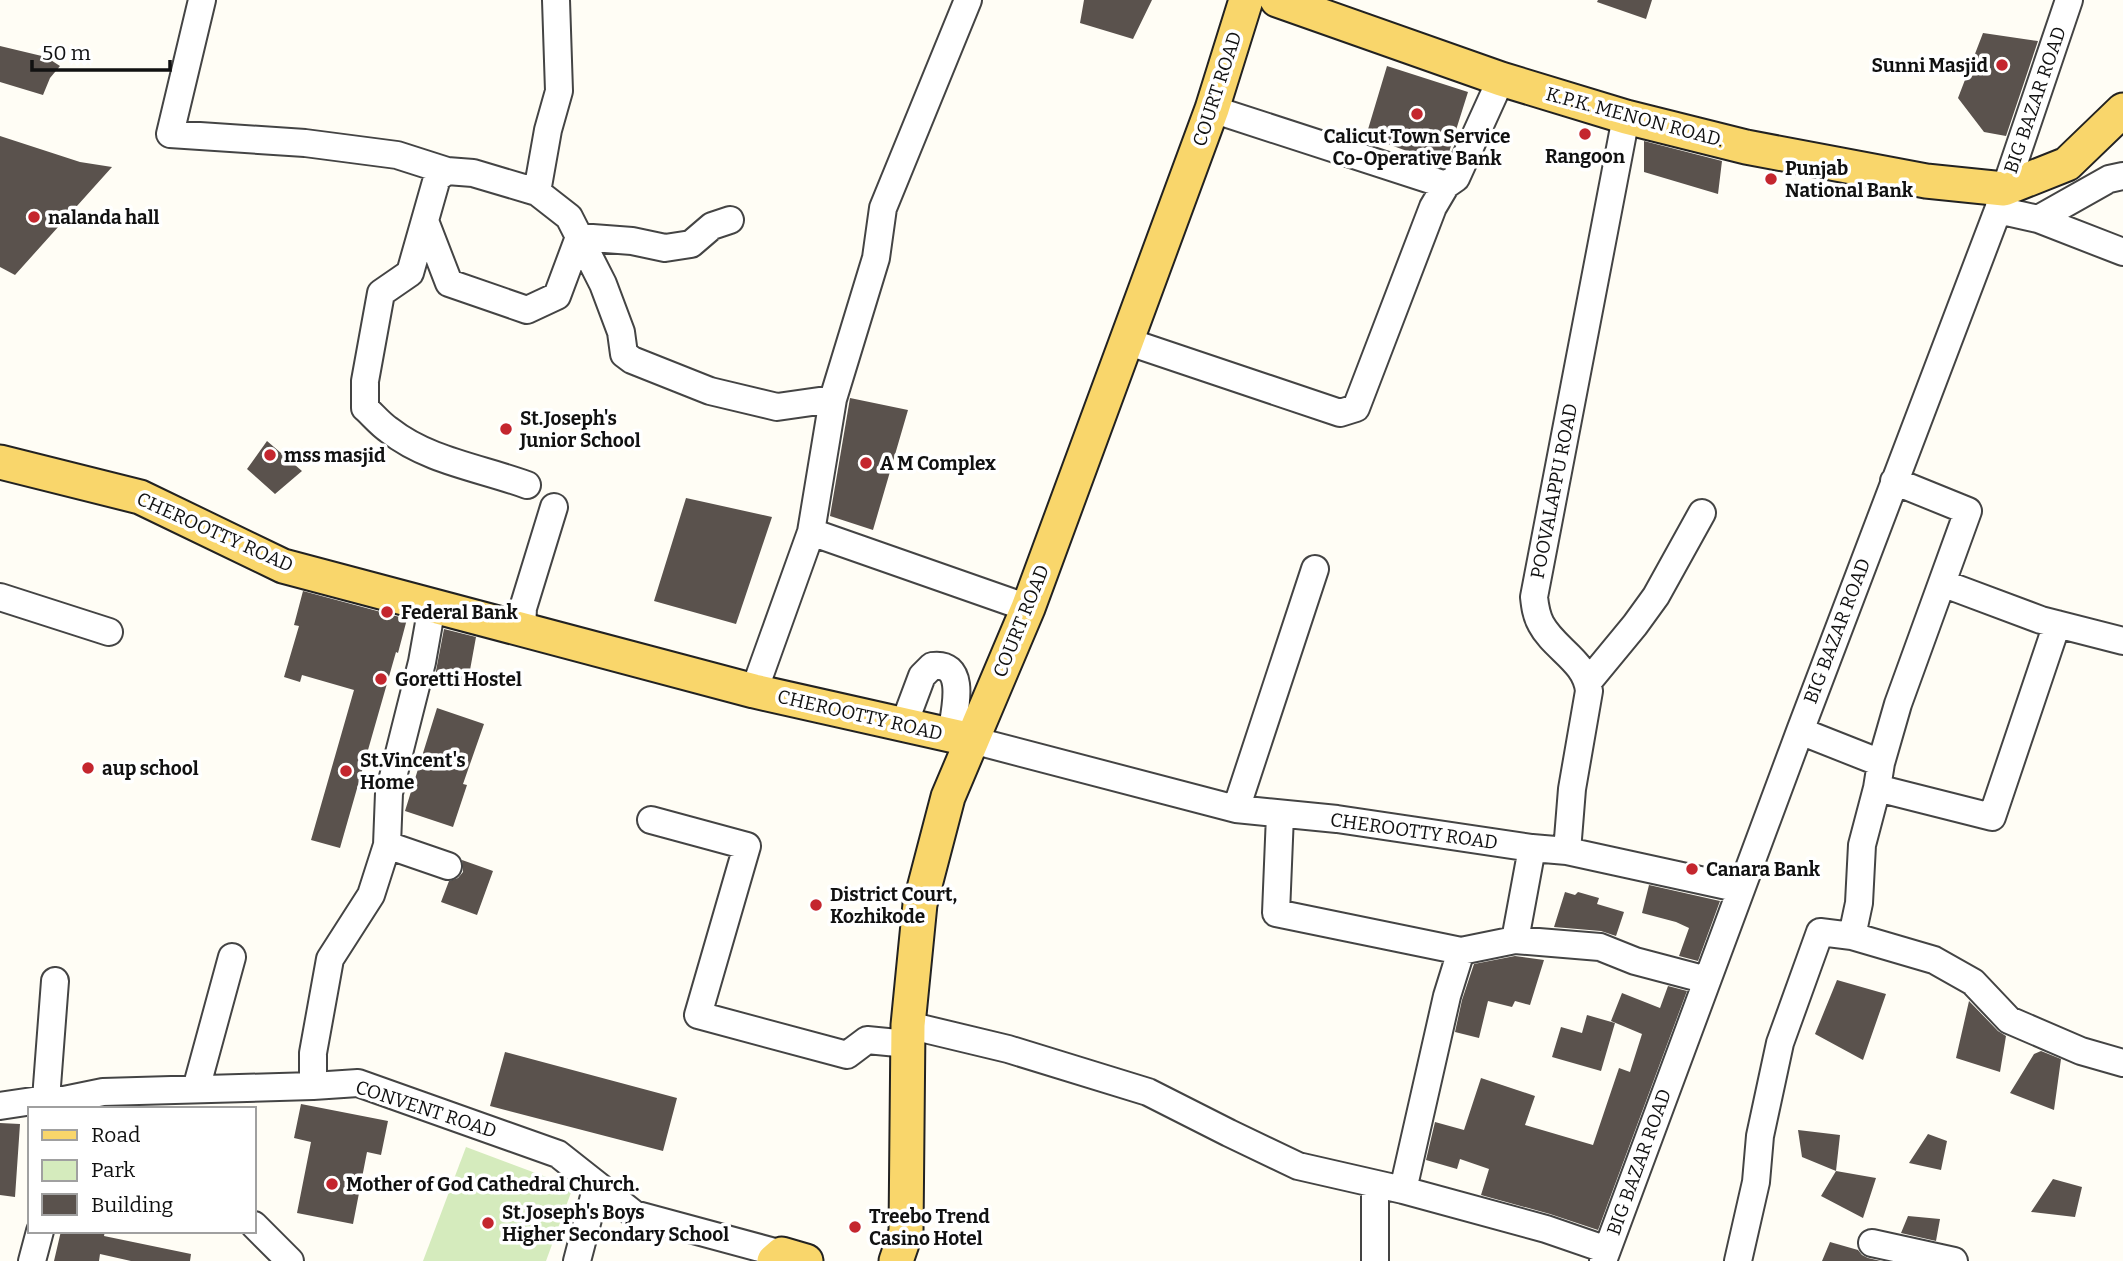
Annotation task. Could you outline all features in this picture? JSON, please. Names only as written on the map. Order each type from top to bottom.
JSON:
[{"type":"main road","name":"COURT ROAD","points":[[896,1261],[906,1232],[908,1034],[920,904],[962,737],[1028,608],[1212,109],[1245,0]]},
{"type":"main road","name":"K.P.K. MENON ROAD.","points":[[1277,0],[1501,79],[1626,117],[1759,149],[1926,181],[2001,199]]},
{"type":"main road","points":[[2001,199],[2067,164],[2123,110]]},
{"type":"main road","name":"CHEROOTTY ROAD","points":[[0,462],[140,497],[283,566],[754,691],[962,737]]},
{"type":"street","points":[[202,0],[170,134],[305,143],[397,155],[447,171],[473,173],[537,192],[569,217],[603,284],[621,332],[624,354],[632,360],[710,391],[777,407],[833,399]]},
{"type":"street","points":[[537,192],[548,130],[559,90],[556,0]]},
{"type":"street","points":[[754,691],[811,532],[833,399],[876,258],[883,208],[968,0]]},
{"type":"street","name":"BIG BAZAR ROAD","points":[[1605,1256],[2001,199],[2069,0]]},
{"type":"street","points":[[1126,341],[1340,413],[1356,408],[1433,207],[1446,185],[1455,178],[1501,79]]},
{"type":"street","points":[[1212,109],[1446,185]]},
{"type":"street","name":"POOVALAPPU ROAD","points":[[1588,682],[1572,658],[1542,627],[1534,597],[1626,117]]},
{"type":"street","points":[[447,171],[437,178],[410,273],[381,293],[365,381],[365,408],[389,431],[414,446],[454,463],[495,473],[527,485]]},
{"type":"street","points":[[2038,219],[2109,179],[2123,176]]},
{"type":"street","points":[[2001,199],[2038,219],[2123,252]]},
{"type":"street","points":[[579,237],[632,241],[665,248],[691,244],[712,226],[730,220]]},
{"type":"street","points":[[425,221],[449,283],[527,310],[557,296],[579,237]]},
{"type":"street","points":[[1852,936],[1859,903],[1862,845],[1898,704],[1968,511],[1894,481]]},
{"type":"street","points":[[522,628],[523,608],[554,506]]},
{"type":"street","points":[[1567,850],[1572,789],[1589,691],[1588,682],[1656,596],[1702,513]]},
{"type":"street","points":[[811,532],[1028,608]]},
{"type":"street","points":[[1236,809],[1315,569]]},
{"type":"street","points":[[1942,583],[2057,624],[2123,641]]},
{"type":"street","points":[[0,597],[109,632]]},
{"type":"street","points":[[313,1086],[313,1053],[330,958],[371,895],[387,845],[388,793],[422,662],[432,606]]},
{"type":"street","points":[[1800,731],[1879,775],[1992,817],[2057,624]]},
{"type":"street","points":[[904,724],[922,676],[932,666],[939,665],[952,670],[955,676],[962,737]]},
{"type":"street","name":"CHEROOTTY ROAD","points":[[962,737],[1236,809],[1337,820],[1532,848],[1567,850],[1741,889]]},
{"type":"street","points":[[1280,815],[1276,913],[1461,951],[1515,940],[1600,947],[1634,961],[1707,980]]},
{"type":"street","points":[[651,820],[747,846],[698,1015],[847,1055],[867,1040],[908,1034],[1007,1049],[1148,1092],[1298,1166],[1403,1190],[1546,1229],[1605,1256]]},
{"type":"street","points":[[387,845],[448,866]]},
{"type":"street","points":[[1515,940],[1532,848]]},
{"type":"street","points":[[1738,1261],[1756,1182],[1760,1136],[1780,1043],[1820,932],[1852,936],[1934,960],[1973,982],[2009,1020],[2081,1051],[2123,1063]]},
{"type":"street","points":[[1403,1190],[1447,996],[1461,951]]},
{"type":"street","points":[[196,1089],[233,957]]},
{"type":"street","points":[[55,981],[57,1103]]},
{"type":"street","name":"CONVENT ROAD","points":[[0,1106],[57,1103],[103,1092],[358,1083],[558,1154],[634,1214],[787,1259]]},
{"type":"street","points":[[1375,1184],[1375,1261]]},
{"type":"street","points":[[577,1261],[597,1185]]},
{"type":"street","points":[[256,1227],[290,1261]]},
{"type":"street","points":[[32,1261],[39,1233]]},
{"type":"street","points":[[1872,1243],[1954,1261]]},
{"type":"green space","name":"St.Joseph's Boys Higher Secondary School","points":[[466,1147],[573,1187],[546,1261],[423,1261]]},
{"type":"building","points":[[1084,0],[1152,0],[1133,39],[1080,23]]},
{"type":"building","points":[[1652,0],[1646,19],[1597,2]]},
{"type":"building","name":"Sunni Masjid","points":[[1983,33],[2038,41],[2006,136],[1984,132],[1958,98]]},
{"type":"building","points":[[0,46],[46,57],[60,66],[50,78],[43,95],[0,82]]},
{"type":"building","name":"Calicut Town Service Co-Operative Bank","points":[[1387,66],[1468,92],[1445,165],[1366,136]]},
{"type":"building","name":"nalanda hall","points":[[0,136],[80,162],[112,167],[15,275],[0,267]]},
{"type":"building","points":[[1644,141],[1722,161],[1718,194],[1644,172]]},
{"type":"building","name":"A M Complex","points":[[850,398],[908,410],[873,530],[830,516]]},
{"type":"building","name":"mss masjid","points":[[267,441],[302,471],[275,494],[247,469]]},
{"type":"building","points":[[686,498],[772,517],[736,624],[654,601]]},
{"type":"building","points":[[303,591],[407,619],[340,848],[311,840],[354,690],[302,675],[300,682],[284,677],[299,626],[294,625]]},
{"type":"building","points":[[444,629],[476,637],[468,681],[435,676]]},
{"type":"building","points":[[437,708],[484,724],[463,784],[467,785],[453,827],[405,811]]},
{"type":"building","points":[[462,860],[493,871],[477,915],[441,902],[449,881],[458,878],[463,872]]},
{"type":"building","points":[[1649,885],[1720,901],[1698,961],[1679,956],[1689,928],[1642,913]]},
{"type":"building","points":[[1565,892],[1575,895],[1578,892],[1599,898],[1597,904],[1624,912],[1616,936],[1601,931],[1554,927]]},
{"type":"building","points":[[1515,956],[1544,960],[1530,1005],[1515,1001],[1512,1007],[1488,1001],[1479,1038],[1455,1032],[1474,964]]},
{"type":"building","points":[[1837,980],[1886,994],[1863,1060],[1815,1034]]},
{"type":"building","points":[[1668,986],[1687,991],[1598,1230],[1481,1195],[1489,1169],[1460,1159],[1457,1169],[1426,1160],[1435,1122],[1464,1130],[1481,1078],[1535,1096],[1525,1125],[1593,1145],[1619,1068],[1630,1072],[1642,1034],[1611,1021],[1622,993],[1660,1008]]},
{"type":"building","points":[[1969,1001],[2006,1036],[2000,1072],[1956,1058]]},
{"type":"building","points":[[1587,1015],[1615,1023],[1601,1071],[1552,1057],[1561,1027],[1582,1033]]},
{"type":"building","points":[[2041,1051],[2061,1059],[2054,1110],[2010,1093],[2034,1054]]},
{"type":"building","points":[[505,1052],[677,1098],[663,1151],[490,1106]]},
{"type":"building","name":"Mother of God Cathedral Church.","points":[[301,1104],[388,1121],[381,1155],[367,1152],[353,1224],[297,1213],[311,1142],[294,1138]]},
{"type":"building","points":[[0,1123],[20,1124],[15,1197],[0,1195]]},
{"type":"building","points":[[1798,1130],[1840,1135],[1836,1171],[1802,1157]]},
{"type":"building","points":[[1928,1134],[1947,1141],[1941,1170],[1909,1163]]},
{"type":"building","points":[[1836,1171],[1876,1178],[1863,1218],[1821,1196]]},
{"type":"building","points":[[2053,1179],[2082,1187],[2075,1217],[2031,1212]]},
{"type":"building","points":[[1908,1216],[1940,1219],[1936,1241],[1901,1233]]},
{"type":"building","points":[[61,1233],[105,1233],[104,1236],[191,1254],[190,1261],[131,1261],[100,1254],[99,1261],[54,1261]]},
{"type":"building","points":[[1830,1242],[1858,1250],[1868,1258],[1881,1261],[1822,1261]]},
{"type":"place","name":"Sunni Masjid","points":[[2002,65]]},
{"type":"place","name":"Calicut Town Service Co-Operative Bank","points":[[1417,114]]},
{"type":"place","name":"Rangoon","points":[[1585,134]]},
{"type":"place","name":"Punjab National Bank","points":[[1771,179]]},
{"type":"place","name":"nalanda hall","points":[[34,217]]},
{"type":"place","name":"St.Joseph's Junior School","points":[[506,429]]},
{"type":"place","name":"mss masjid","points":[[270,455]]},
{"type":"place","name":"A M Complex","points":[[866,463]]},
{"type":"place","name":"Federal Bank","points":[[387,612]]},
{"type":"place","name":"Goretti Hostel","points":[[381,679]]},
{"type":"place","name":"aup school","points":[[88,768]]},
{"type":"place","name":"St.Vincent's Home","points":[[346,771]]},
{"type":"place","name":"Canara Bank","points":[[1692,869]]},
{"type":"place","name":"District Court, Kozhikode","points":[[816,905]]},
{"type":"place","name":"Mother of God Cathedral Church.","points":[[332,1184]]},
{"type":"place","name":"St.Joseph's Boys Higher Secondary School","points":[[488,1223]]},
{"type":"place","name":"Treebo Trend Casino Hotel","points":[[855,1227]]}]
